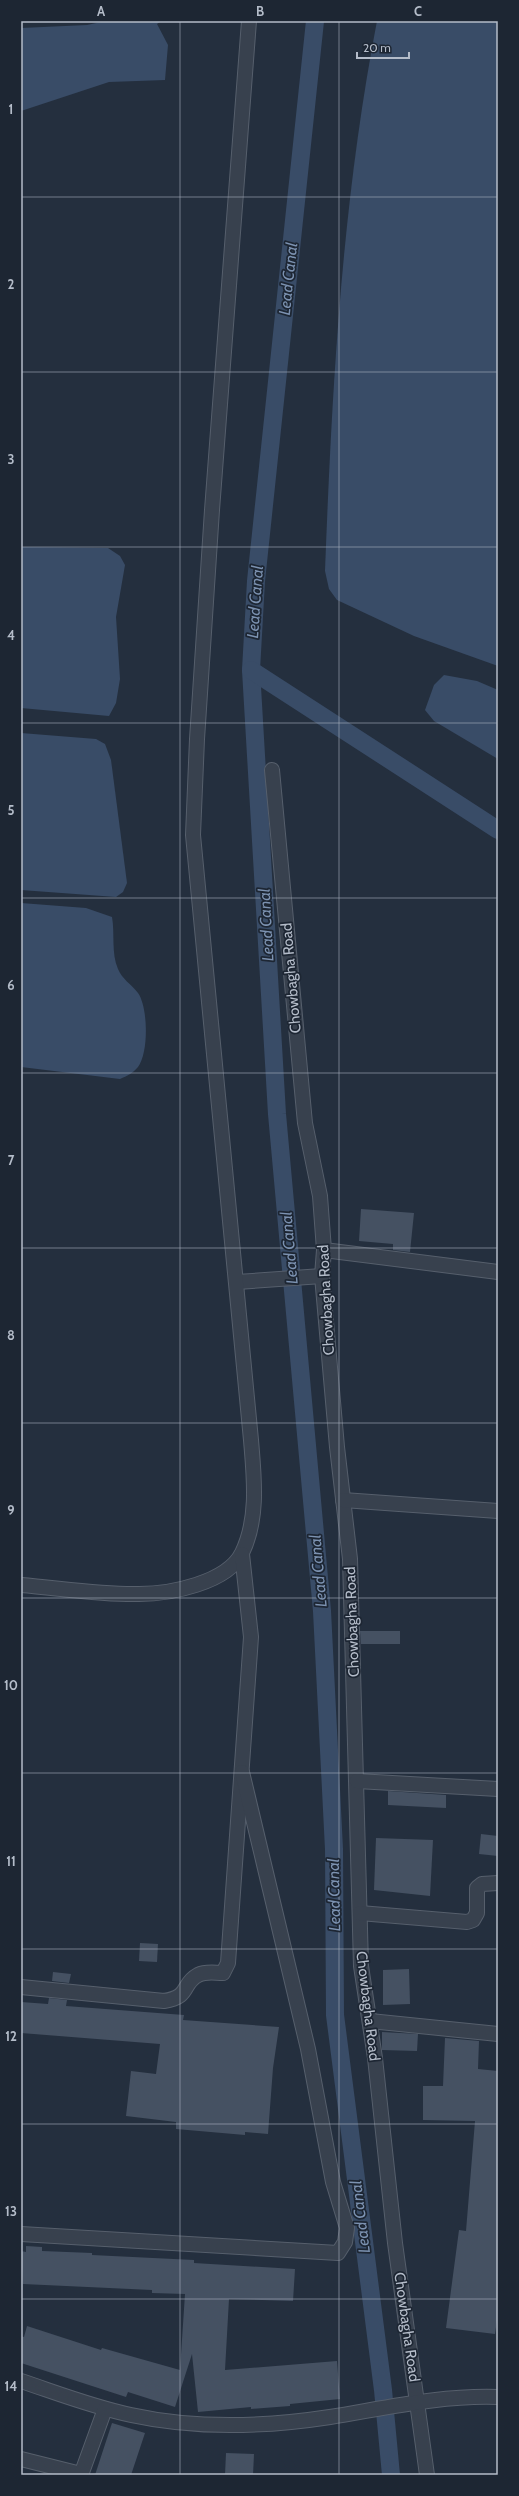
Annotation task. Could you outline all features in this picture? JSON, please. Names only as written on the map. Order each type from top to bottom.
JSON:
[{"type":"street","points":[[21,1585],[139,1594],[160,1592],[212,1580],[228,1570],[242,1554],[251,1527],[254,1490],[237,1282],[193,835],[197,739],[211,526],[249,21]]},
{"type":"street","name":"Chowbagha Road","points":[[272,770],[305,1123],[320,1196],[324,1250],[322,1276],[343,1500],[350,1558],[361,1966],[370,2021],[412,2402],[427,2475]]},
{"type":"street","points":[[324,1250],[498,1272]]},
{"type":"street","points":[[237,1282],[322,1276]]},
{"type":"street","points":[[343,1500],[498,1511]]},
{"type":"street","points":[[21,1988],[164,2001],[176,1999],[183,1994],[197,1975],[208,1972],[223,1973],[228,1963],[251,1637],[242,1554]]},
{"type":"street","points":[[21,2234],[338,2253],[345,2242],[346,2228],[334,2182],[308,2049],[242,1772]]},
{"type":"street","points":[[357,1781],[498,1789]]},
{"type":"street","points":[[360,1913],[467,1922],[473,1920],[477,1913],[477,1888],[482,1884],[498,1883]]},
{"type":"street","points":[[370,2021],[498,2034]]},
{"type":"street","points":[[21,2381],[105,2409],[180,2424],[290,2421],[412,2402],[477,2396],[498,2397]]},
{"type":"street","points":[[21,2459],[81,2474],[105,2409]]},
{"type":"water","points":[[89,21],[161,21],[157,24],[168,45],[165,80],[109,82],[21,111],[21,28],[87,25],[101,22]]},
{"type":"water","points":[[377,21],[498,21],[498,666],[414,636],[337,600],[329,589],[325,571],[331,432],[340,294],[355,157]]},
{"type":"water","points":[[21,547],[108,548],[120,556],[125,565],[116,617],[120,679],[116,703],[109,716],[21,708]]},
{"type":"water","points":[[444,675],[477,681],[498,690],[498,759],[434,721],[425,710],[434,685]]},
{"type":"water","points":[[21,733],[96,739],[105,744],[111,760],[127,883],[123,892],[116,897],[21,890]]},
{"type":"water","points":[[21,903],[86,908],[112,917],[114,950],[118,969],[122,976],[138,993],[144,1008],[146,1030],[144,1051],[142,1060],[138,1067],[130,1074],[120,1079],[21,1067]]},
{"type":"building","points":[[361,1209],[414,1213],[410,1252],[393,1250],[393,1244],[359,1241]]},
{"type":"building","points":[[360,1631],[400,1631],[400,1644],[361,1644]]},
{"type":"building","points":[[388,1791],[446,1795],[446,1808],[388,1805]]},
{"type":"building","points":[[481,1834],[498,1836],[498,1856],[479,1854]]},
{"type":"building","points":[[376,1838],[433,1840],[430,1896],[374,1890]]},
{"type":"building","points":[[140,1943],[158,1944],[157,1962],[139,1961]]},
{"type":"building","points":[[409,1969],[410,2004],[383,2005],[383,1970]]},
{"type":"building","points":[[53,1972],[71,1974],[69,1983],[52,1981]]},
{"type":"building","points":[[49,1998],[67,2000],[66,2006],[184,2015],[183,2020],[279,2027],[273,2068],[268,2134],[245,2132],[245,2135],[176,2129],[176,2122],[126,2116],[131,2071],[156,2074],[160,2044],[21,2033],[21,2002],[48,2004]]},
{"type":"building","points":[[382,2032],[418,2034],[417,2051],[382,2050]]},
{"type":"building","points":[[445,2038],[479,2041],[478,2069],[498,2071],[498,2313],[495,2334],[446,2328],[459,2230],[466,2231],[475,2121],[423,2120],[423,2086],[443,2086]]},
{"type":"building","points":[[26,2246],[42,2247],[42,2251],[194,2260],[194,2263],[295,2269],[293,2301],[229,2299],[225,2370],[337,2361],[340,2399],[290,2404],[290,2406],[251,2409],[251,2407],[198,2412],[192,2354],[175,2407],[128,2392],[126,2397],[21,2363],[21,2336],[24,2337],[27,2326],[101,2350],[102,2348],[180,2370],[185,2294],[152,2293],[152,2290],[23,2284],[21,2251],[26,2252]]},
{"type":"building","points":[[112,2423],[145,2433],[131,2475],[95,2475]]},
{"type":"building","points":[[226,2453],[254,2454],[253,2475],[225,2475]]},
{"type":"waterway","name":"Lead Canal","points":[[315,21],[256,581],[251,670],[277,1114],[322,1611],[334,1849],[335,2015],[383,2390],[391,2475]]},
{"type":"waterway","points":[[251,670],[498,830]]}]
